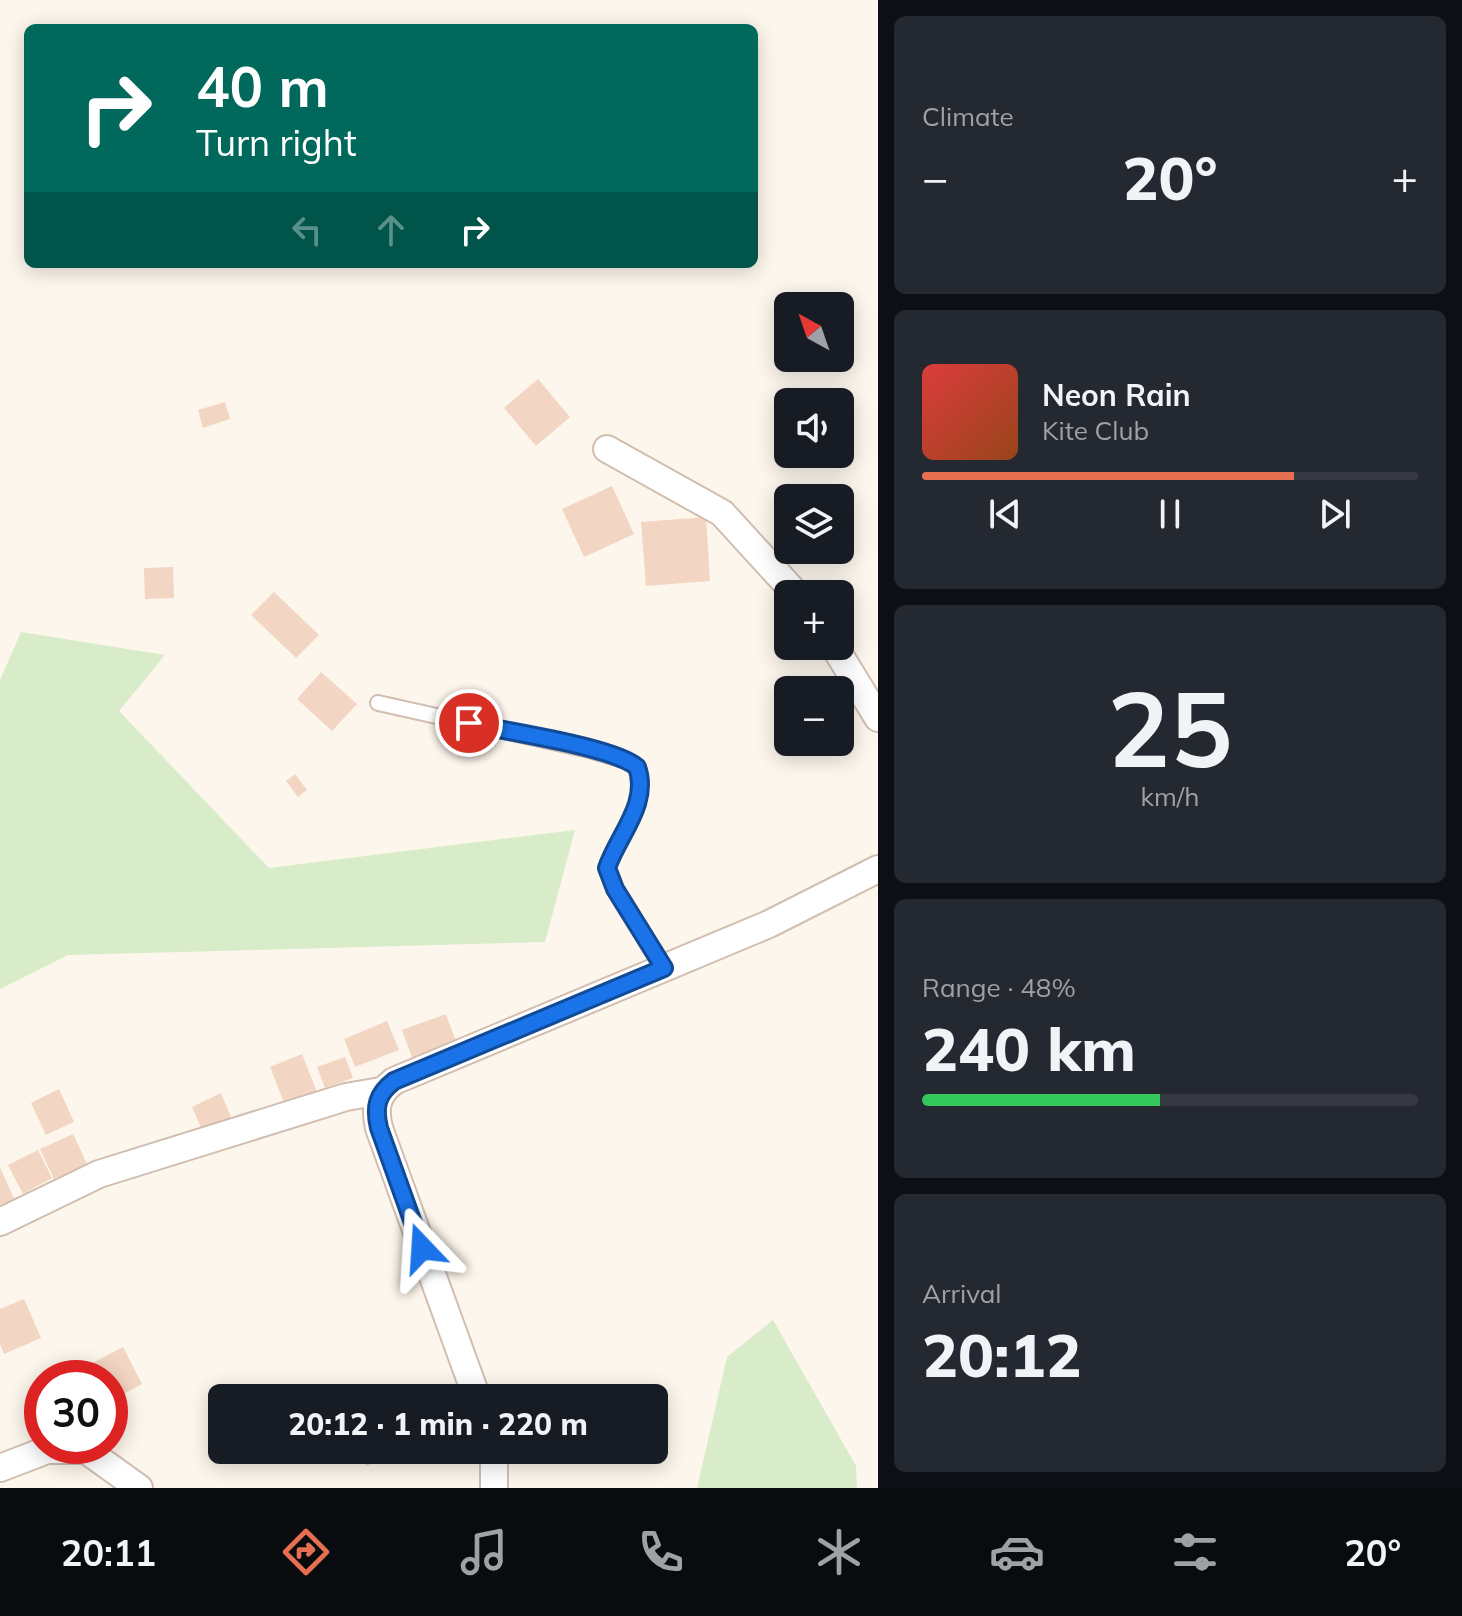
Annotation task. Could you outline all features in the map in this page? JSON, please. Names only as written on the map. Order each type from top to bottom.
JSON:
[{"type":"street","points":[[607,449],[722,513],[783,580]]},
{"type":"street","points":[[843,660],[878,718]]},
{"type":"street","points":[[0,1222],[99,1174],[346,1097],[381,1091],[394,1081],[769,924],[878,869]]},
{"type":"street","points":[[381,1091],[375,1112],[379,1128],[472,1384]]},
{"type":"street","points":[[0,1468],[47,1450],[86,1450],[139,1488]]},
{"type":"street","points":[[494,1464],[494,1488]]},
{"type":"lane","points":[[378,703],[589,750],[637,767],[640,791],[630,825],[607,868],[615,889],[664,968]]},
{"type":"green space","points":[[21,632],[165,655],[119,711],[269,868],[575,830],[545,942],[68,955],[0,989],[0,680]]},
{"type":"green space","points":[[773,1320],[856,1466],[857,1488],[697,1488],[727,1357]]},
{"type":"building","points":[[538,379],[570,417],[536,446],[504,408]]},
{"type":"building","points":[[225,402],[230,419],[203,428],[198,410]]},
{"type":"building","points":[[612,486],[634,534],[584,557],[562,509]]},
{"type":"building","points":[[706,517],[710,581],[646,586],[641,522]]},
{"type":"building","points":[[173,567],[174,598],[145,599],[144,568]]},
{"type":"building","points":[[274,592],[319,635],[296,658],[251,615]]},
{"type":"building","points":[[321,672],[357,704],[332,731],[297,699]]},
{"type":"building","points":[[295,774],[307,790],[298,797],[286,781]]},
{"type":"building","points":[[446,1014],[459,1050],[415,1066],[402,1030]]},
{"type":"building","points":[[387,1021],[399,1050],[355,1067],[344,1039]]},
{"type":"building","points":[[302,1054],[318,1095],[286,1108],[270,1067]]},
{"type":"building","points":[[345,1057],[353,1078],[325,1088],[317,1067]]},
{"type":"building","points":[[59,1089],[74,1122],[46,1135],[31,1103]]},
{"type":"building","points":[[221,1093],[231,1117],[202,1130],[192,1107]]},
{"type":"building","points":[[73,1134],[87,1164],[54,1179],[40,1149]]},
{"type":"building","points":[[38,1150],[52,1178],[23,1194],[8,1165]]},
{"type":"building","points":[[0,1167],[14,1199],[0,1205]]},
{"type":"building","points":[[24,1299],[41,1338],[4,1354],[0,1344],[0,1309]]},
{"type":"building","points":[[123,1347],[142,1384],[128,1391],[128,1360],[98,1360]]},
{"type":"route","points":[[422,1248],[379,1128],[375,1112],[381,1091],[394,1081],[664,968],[615,889],[607,868],[611,855],[630,825],[640,791],[641,778],[637,767],[589,750],[469,723]]}]
